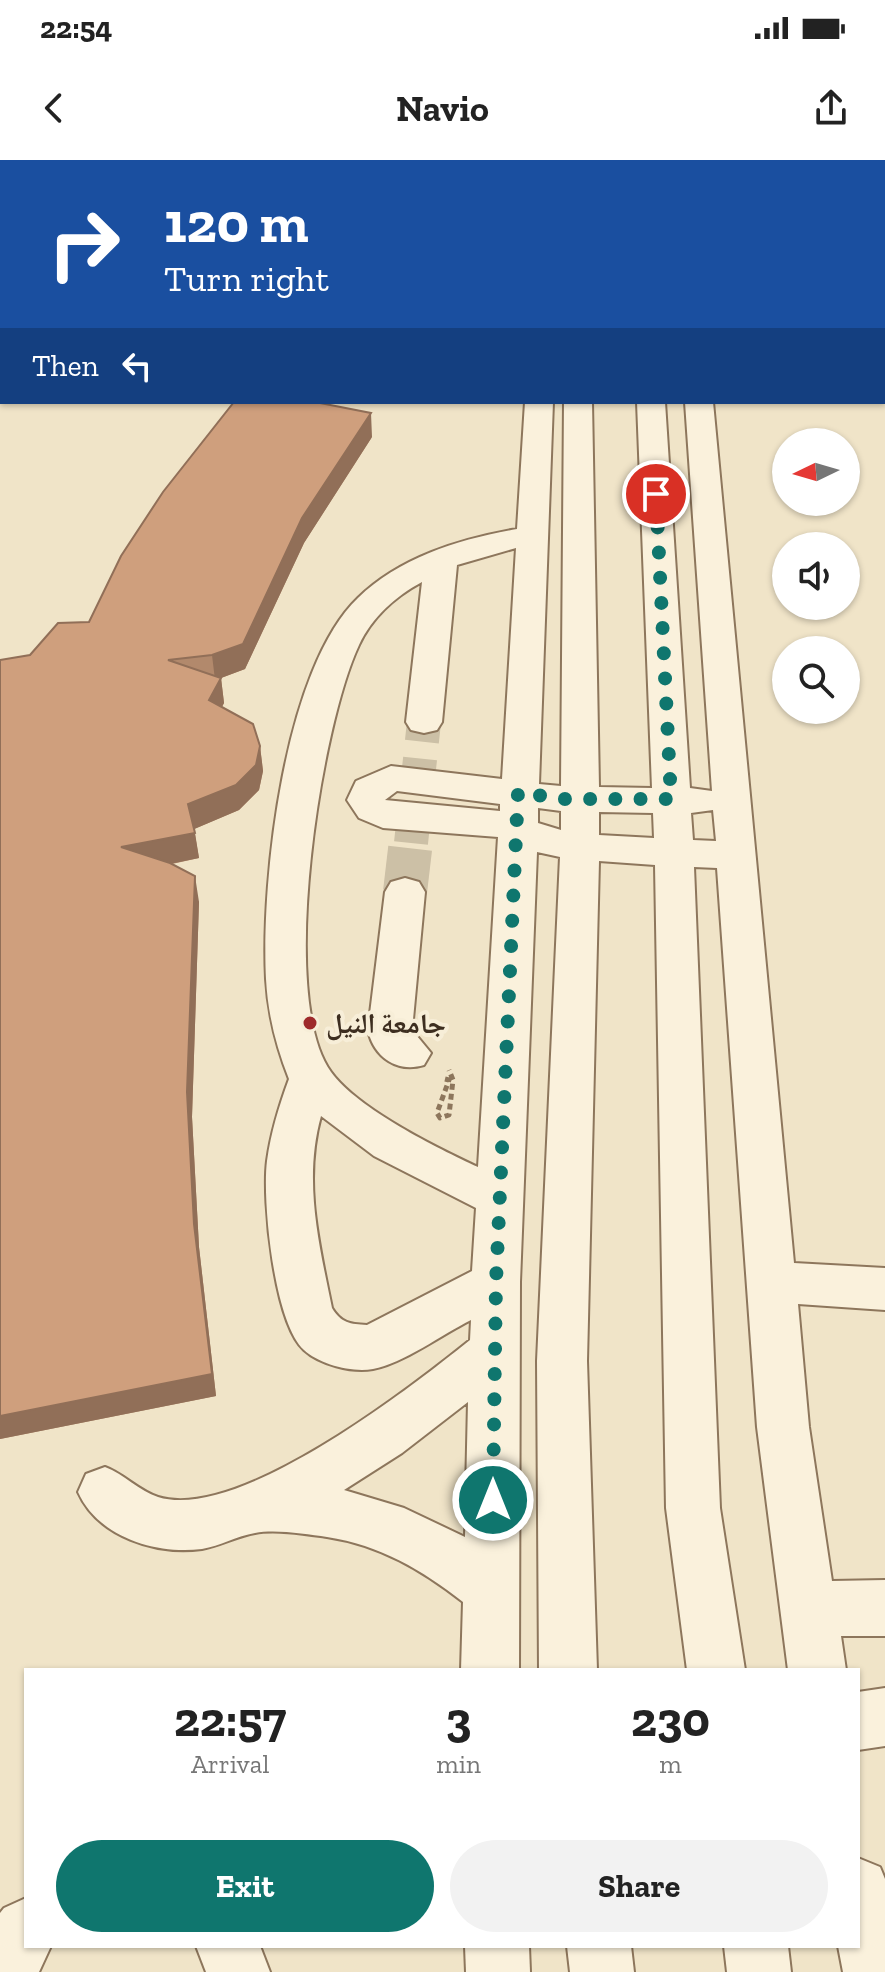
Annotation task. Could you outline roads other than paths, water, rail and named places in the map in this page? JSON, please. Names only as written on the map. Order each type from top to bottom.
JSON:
[{"type":"street","points":[[651,404],[674,852],[693,1508],[716,1668]]},
{"type":"street","points":[[699,404],[783,1427],[817,1668]]},
{"type":"street","points":[[490,1668],[499,1198],[531,536],[558,407]]},
{"type":"street","points":[[558,407],[580,800],[562,1361],[568,1668]]},
{"type":"street","points":[[499,1198],[396,1149],[346,1113],[311,1079],[293,1031],[287,955],[288,882],[308,750],[323,693],[344,640],[365,609],[396,582],[441,560],[481,545],[531,536]]},
{"type":"street","points":[[424,722],[441,560]]},
{"type":"street","points":[[517,810],[580,800],[732,802]]},
{"type":"street","points":[[517,810],[546,841],[580,847],[737,856]]},
{"type":"street","points":[[405,892],[390,1030],[392,1039],[409,1053]]},
{"type":"street","points":[[311,1079],[297,1120],[290,1163],[289,1208],[308,1314],[321,1334],[344,1346],[372,1347],[496,1282]]},
{"type":"street","points":[[772,1282],[885,1289]]},
{"type":"street","points":[[255,1509],[384,1435],[494,1351]]},
{"type":"street","points":[[105,1492],[135,1515],[161,1524],[197,1525],[255,1509],[306,1508],[357,1516],[406,1532],[451,1556],[492,1590]]},
{"type":"street","points":[[809,1609],[885,1608]]},
{"type":"street","points":[[860,1721],[885,1717]]},
{"type":"street","points":[[860,1899],[875,1972]]},
{"type":"street","points":[[7,1972],[8,1961],[24,1933]]},
{"type":"street","points":[[229,1948],[238,1972]]},
{"type":"street","points":[[497,1948],[498,1972]]},
{"type":"street","points":[[599,1948],[602,1972]]},
{"type":"street","points":[[756,1948],[759,1972]]},
{"type":"tunnel","points":[[411,843],[424,722]]},
{"type":"tunnel","points":[[405,892],[411,841]]},
{"type":"place","name":"جامعة النيل","points":[[310,1023]]}]
